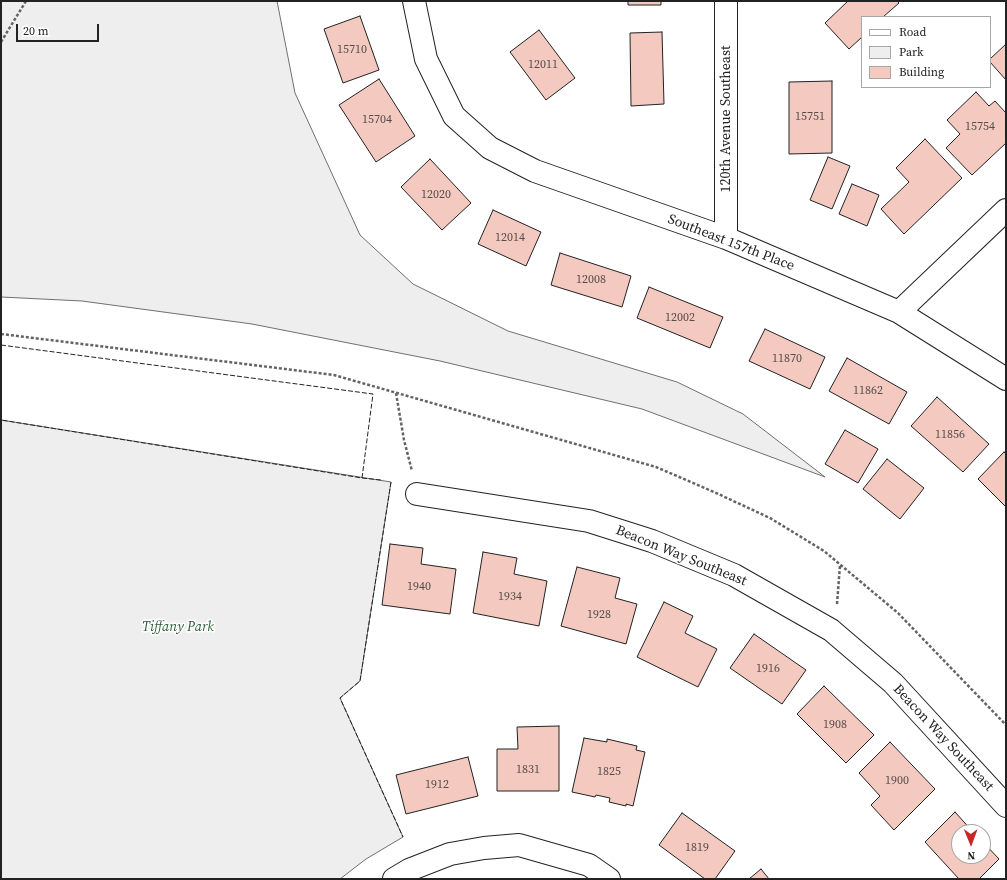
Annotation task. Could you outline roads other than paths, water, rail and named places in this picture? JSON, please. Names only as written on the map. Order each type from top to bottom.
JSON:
[{"type":"street","name":"Southeast 157th Place","points":[[414,1],[426,59],[454,116],[490,148],[535,171],[726,238],[900,312],[1006,379]]},
{"type":"street","name":"120th Avenue Southeast","points":[[726,1],[726,238]]},
{"type":"street","points":[[900,312],[1006,210]]},
{"type":"street","name":"Beacon Way Southeast","points":[[417,494],[589,521],[652,541],[734,574],[831,630],[893,683],[1006,806]]},
{"type":"street","points":[[394,879],[409,870],[450,854],[484,848],[519,845],[589,865],[609,879]]},
{"type":"park label","name":"Tiffany Park","points":[[178,627]]}]
